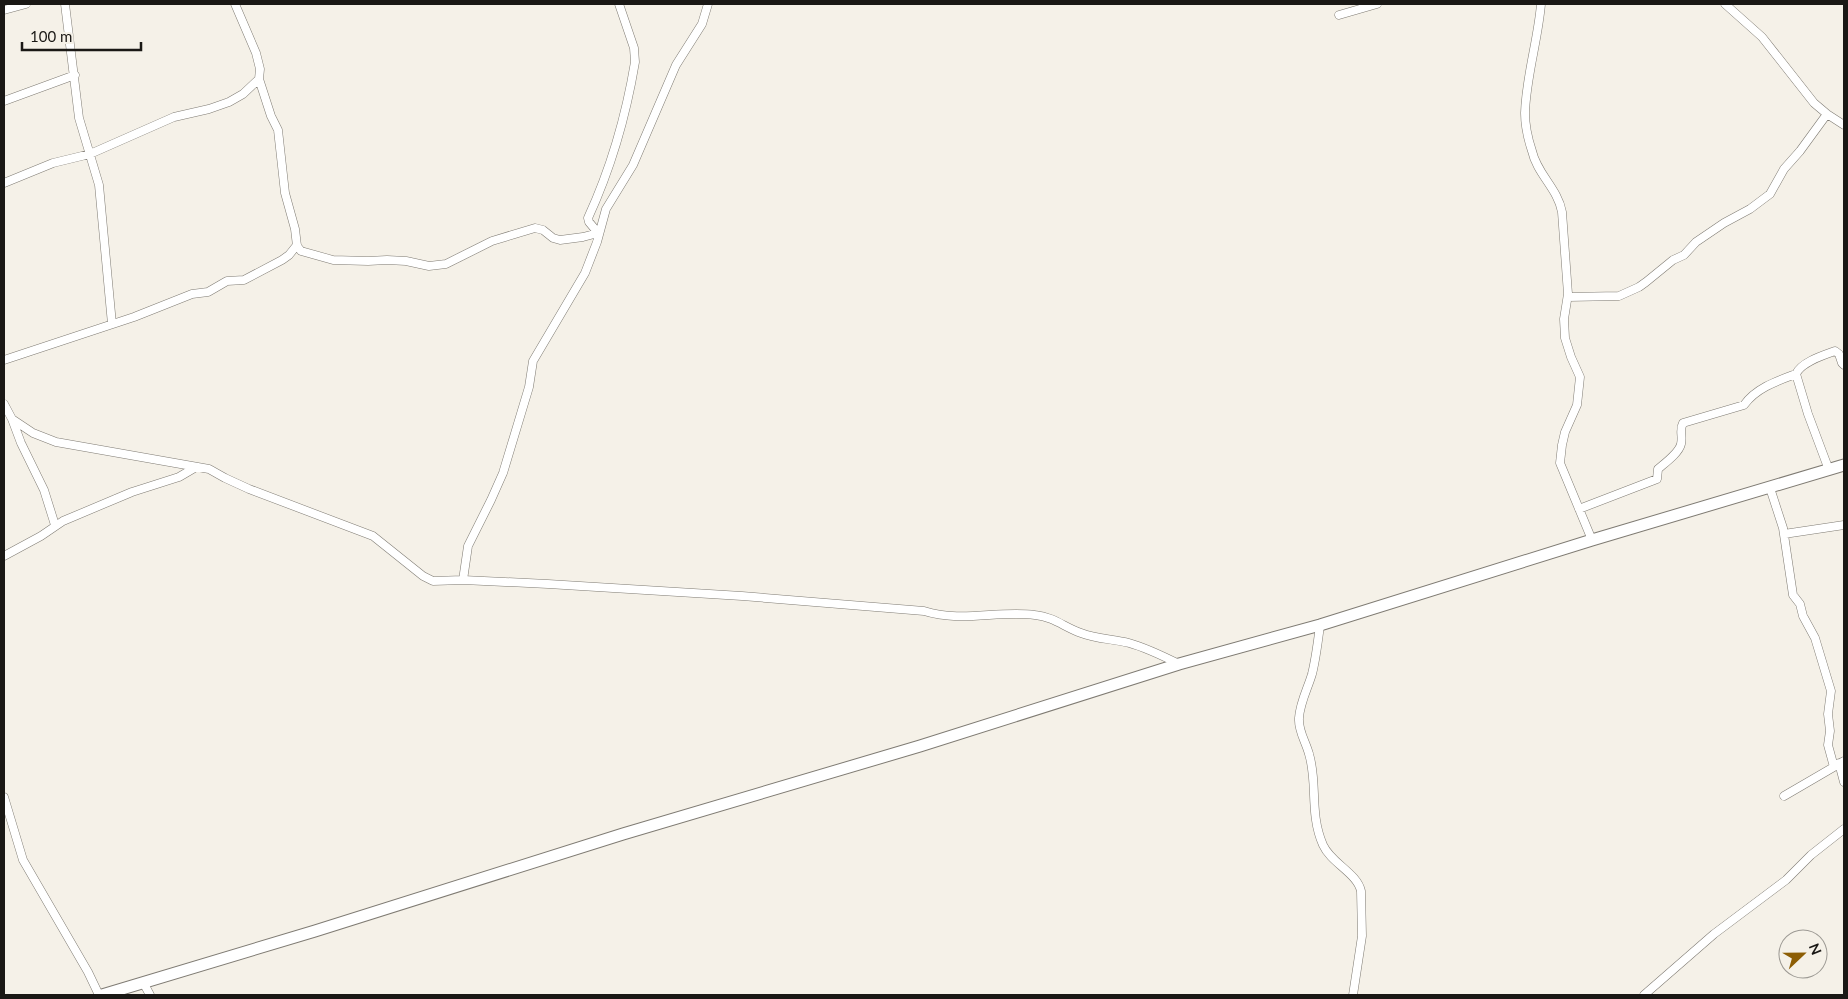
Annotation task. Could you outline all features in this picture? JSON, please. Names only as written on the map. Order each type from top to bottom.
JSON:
[{"type":"main road","points":[[100,995],[324,928],[623,834],[920,746],[1179,664],[1320,624],[1844,465]]},
{"type":"street","points":[[4,10],[26,4]]},
{"type":"street","points":[[65,4],[68,40],[75,75],[80,118],[99,185],[112,324]]},
{"type":"street","points":[[235,4],[256,53],[260,69],[259,79],[271,116],[278,130],[285,194],[295,229],[297,245],[301,251],[333,260],[406,261],[429,266],[446,264],[492,241],[534,228],[543,230],[553,238],[560,240],[599,233]]},
{"type":"street","points":[[599,233],[589,222],[588,218],[601,189],[617,143],[635,62],[634,48],[620,4]]},
{"type":"street","points":[[463,580],[468,546],[503,473],[530,387],[533,361],[585,273],[606,209],[634,165],[676,65],[702,24],[708,4]]},
{"type":"street","points":[[1339,15],[1377,4]]},
{"type":"street","points":[[1541,4],[1525,115],[1536,163],[1560,203],[1568,297],[1564,320],[1565,338],[1579,373],[1580,383],[1577,405],[1562,445],[1560,463],[1592,540]]},
{"type":"street","points":[[1725,4],[1762,37],[1814,103],[1844,125]]},
{"type":"street","points":[[4,101],[75,75]]},
{"type":"street","points":[[4,183],[53,163],[90,154],[174,117],[229,102],[243,94],[259,79]]},
{"type":"street","points":[[1568,297],[1619,296],[1639,288],[1673,260],[1684,255],[1696,242],[1724,223],[1750,209],[1770,194],[1784,169],[1800,151],[1827,114]]},
{"type":"street","points":[[4,360],[112,324],[192,294],[208,292],[227,281],[244,280],[282,260],[297,245]]},
{"type":"street","points":[[1579,509],[1657,479],[1658,469],[1669,461],[1681,445],[1681,427],[1683,423],[1744,405],[1764,388],[1796,374],[1806,364],[1835,351],[1839,354],[1844,364]]},
{"type":"street","points":[[1796,374],[1810,422],[1829,470]]},
{"type":"street","points":[[4,404],[44,490],[56,525]]},
{"type":"street","points":[[12,419],[33,433],[56,442],[209,469],[249,489],[313,515],[369,534],[433,581],[463,580],[557,584],[742,596],[924,611],[968,617],[998,614],[1033,614],[1056,620],[1081,633],[1129,643],[1147,649],[1179,664]]},
{"type":"street","points":[[4,556],[41,536],[56,525],[132,492],[179,477],[196,467]]},
{"type":"street","points":[[1770,488],[1784,534],[1793,595],[1800,604],[1803,616],[1815,638],[1831,691],[1828,714],[1830,731],[1828,745],[1839,764],[1844,782]]},
{"type":"street","points":[[1784,534],[1844,525]]},
{"type":"street","points":[[1320,624],[1315,661],[1299,720],[1300,730],[1310,755],[1316,823],[1323,845],[1338,864],[1360,885],[1362,936],[1353,995]]},
{"type":"street","points":[[1784,796],[1839,764]]},
{"type":"street","points":[[4,798],[23,860],[100,995]]},
{"type":"street","points":[[1644,995],[1714,934],[1786,880],[1811,855],[1844,829]]},
{"type":"street","points":[[143,982],[150,995]]}]
